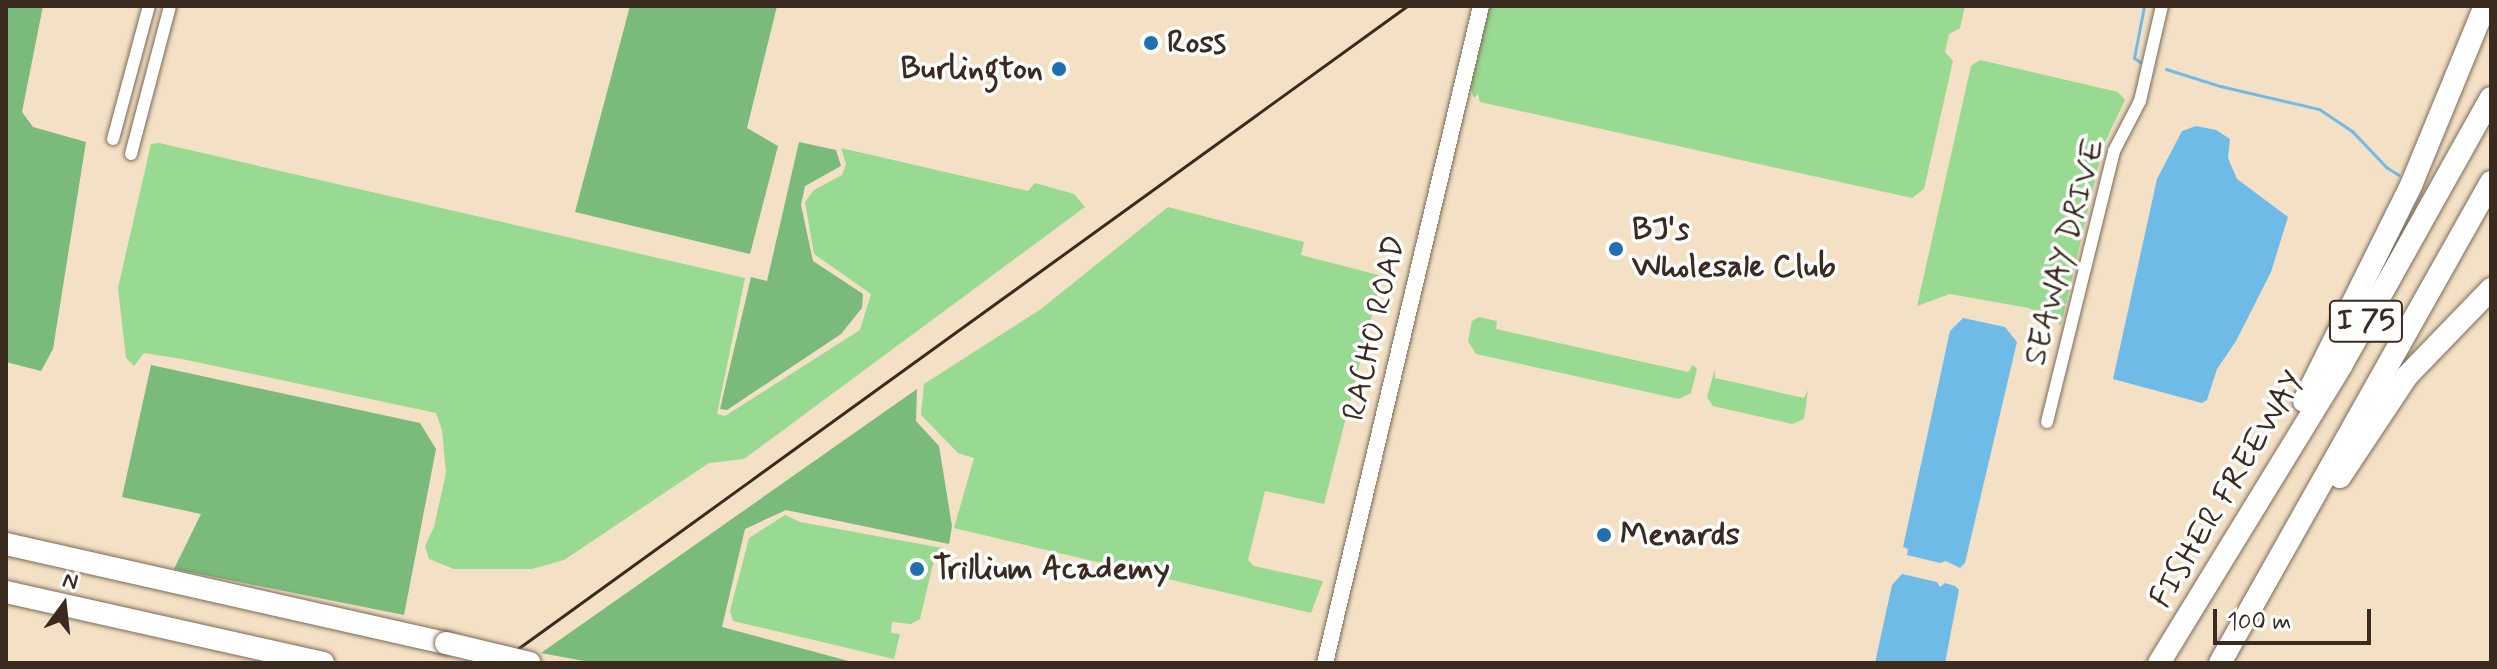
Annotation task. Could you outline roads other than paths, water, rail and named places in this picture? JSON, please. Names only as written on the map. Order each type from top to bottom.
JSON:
[{"type":"highway","points":[[2236,542],[2271,457],[2303,405],[2412,183],[2488,6]]},
{"type":"highway","name":"FISHER FREEWAY","points":[[2159,663],[2236,542],[2341,366],[2491,98]]},
{"type":"highway","name":"I 75","points":[[2220,663],[2491,182]]},
{"type":"highway","points":[[2266,583],[2299,541],[2407,376],[2491,289]]},
{"type":"highway","points":[[6,544],[530,663]]},
{"type":"highway","points":[[6,592],[323,663]]},
{"type":"street","points":[[113,139],[149,6]]},
{"type":"street","points":[[131,154],[170,6]]},
{"type":"street","name":"RACHO ROAD","points":[[1325,663],[1481,6]]},
{"type":"street","name":"SEAWAY DRIVE","points":[[2047,422],[2114,151],[2140,101],[2162,6]]},
{"type":"street","points":[[142,33],[161,38]]},
{"type":"street","points":[[121,109],[141,114]]},
{"type":"water","points":[[2196,126],[2216,130],[2230,139],[2228,158],[2237,179],[2288,217],[2271,272],[2236,341],[2217,369],[2207,400],[2202,403],[2113,379],[2157,179],[2182,131]]},
{"type":"water","points":[[1963,318],[2005,327],[2017,342],[1965,563],[1960,568],[1946,561],[1940,563],[1907,555],[1908,549],[1903,547],[1950,331]]},
{"type":"water","points":[[1902,574],[1937,582],[1940,587],[1945,583],[1959,590],[1945,663],[1875,663],[1892,585]]},
{"type":"waterway","points":[[2140,62],[2134,58],[2144,6]]},
{"type":"waterway","points":[[2166,69],[2220,86],[2319,109],[2352,131],[2386,167],[2399,175]]},
{"type":"railway","points":[[498,663],[1407,6]]},
{"type":"place","name":"Ross","points":[[1151,43]]},
{"type":"place","name":"Burlington","points":[[1059,69]]},
{"type":"place","name":"BJ's Wholesale Club","points":[[1616,249]]},
{"type":"place","name":"Menards","points":[[1604,535]]},
{"type":"place","name":"Trillium Academy","points":[[917,569]]}]
